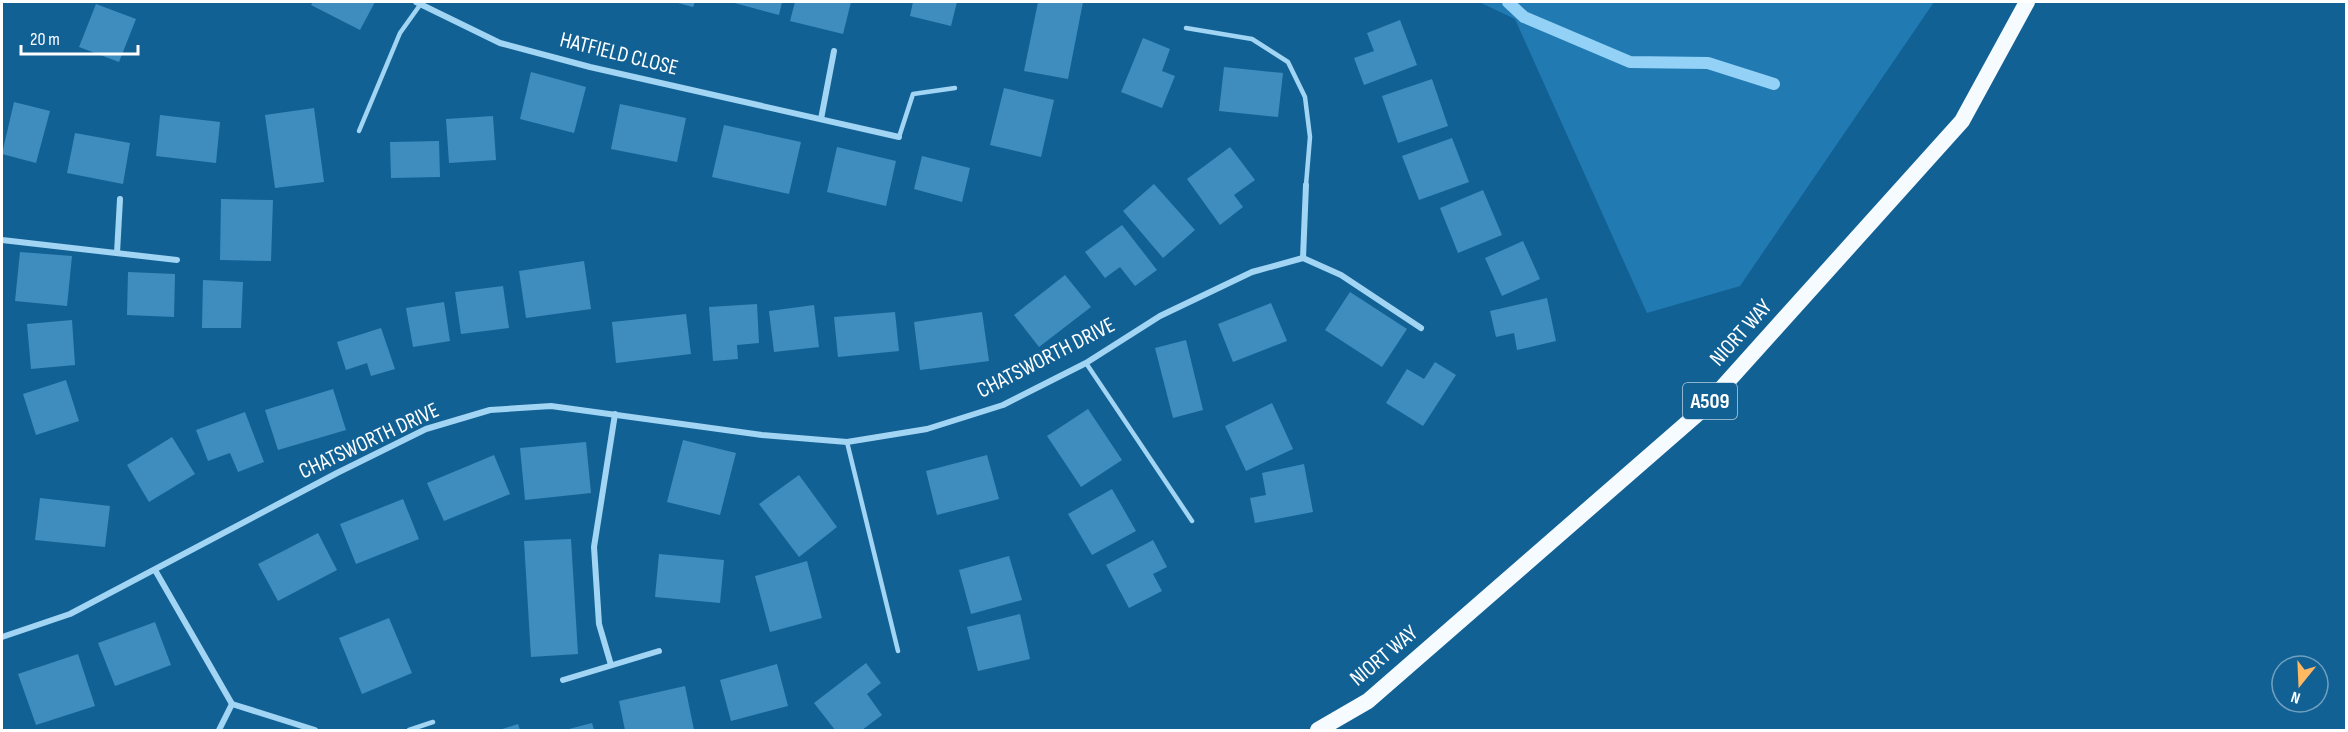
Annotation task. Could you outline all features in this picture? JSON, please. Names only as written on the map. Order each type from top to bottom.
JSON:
[{"type":"highway","name":"NIORT WAY","points":[[1318,730],[1368,700],[1702,410],[1962,121],[2027,2]]},
{"type":"street","name":"HATFIELD CLOSE","points":[[418,3],[500,43],[590,67],[899,137]]},
{"type":"street","points":[[821,119],[834,51]]},
{"type":"street","points":[[1306,185],[1303,258],[1341,275],[1421,328]]},
{"type":"street","points":[[117,253],[120,199]]},
{"type":"street","points":[[2,240],[177,260]]},
{"type":"street","name":"CHATSWORTH DRIVE","points":[[2,637],[70,614],[337,473],[426,429],[490,410],[551,406],[762,435],[847,442],[927,429],[1003,405],[1086,363],[1160,316],[1252,272],[1303,258]]},
{"type":"street","points":[[611,665],[599,624],[594,547],[615,414]]},
{"type":"street","points":[[155,570],[232,704],[315,730]]},
{"type":"street","points":[[563,680],[659,651]]},
{"type":"street","points":[[219,730],[232,704]]},
{"type":"lane","points":[[359,131],[400,33],[418,3]]},
{"type":"lane","points":[[1186,28],[1252,39],[1288,62],[1305,97],[1310,137],[1306,185]]},
{"type":"lane","points":[[899,137],[913,94],[955,88]]},
{"type":"lane","points":[[1086,363],[1192,521]]},
{"type":"lane","points":[[847,442],[898,651]]},
{"type":"lane","points":[[409,730],[433,722]]},
{"type":"shaded area","points":[[1479,2],[1934,2],[1740,286],[1647,313],[1515,19]]},
{"type":"building","points":[[313,2],[375,2],[360,30],[311,5]]},
{"type":"building","points":[[674,2],[695,2],[693,7]]},
{"type":"building","points":[[731,2],[782,2],[779,15]]},
{"type":"building","points":[[795,2],[851,2],[843,34],[790,21]]},
{"type":"building","points":[[913,2],[957,2],[951,26],[910,16]]},
{"type":"building","points":[[1038,2],[1083,2],[1068,79],[1024,71]]},
{"type":"building","points":[[96,4],[136,19],[119,62],[79,47]]},
{"type":"building","points":[[1400,20],[1417,65],[1364,85],[1354,58],[1374,51],[1367,33]]},
{"type":"building","points":[[1143,38],[1170,49],[1162,71],[1175,76],[1162,108],[1121,92]]},
{"type":"building","points":[[1224,67],[1283,73],[1278,117],[1219,111]]},
{"type":"building","points":[[531,72],[586,87],[574,133],[520,119]]},
{"type":"building","points":[[1432,79],[1448,126],[1398,143],[1382,96]]},
{"type":"building","points":[[1004,88],[1054,100],[1041,157],[990,145]]},
{"type":"building","points":[[14,102],[50,111],[36,163],[2,154]]},
{"type":"building","points":[[620,104],[686,118],[677,162],[611,149]]},
{"type":"building","points":[[314,108],[324,182],[275,188],[265,115]]},
{"type":"building","points":[[160,115],[220,122],[216,163],[156,156]]},
{"type":"building","points":[[493,116],[496,160],[449,163],[446,119]]},
{"type":"building","points":[[724,125],[801,142],[789,194],[712,177]]},
{"type":"building","points":[[75,133],[130,143],[123,184],[67,173]]},
{"type":"building","points":[[1452,138],[1469,182],[1419,200],[1402,156]]},
{"type":"building","points":[[439,141],[440,177],[391,178],[390,142]]},
{"type":"building","points":[[837,147],[896,161],[886,206],[827,192]]},
{"type":"building","points":[[1230,147],[1255,180],[1234,195],[1243,207],[1220,225],[1187,179]]},
{"type":"building","points":[[922,156],[970,168],[962,202],[914,189]]},
{"type":"building","points":[[1154,184],[1195,230],[1163,258],[1123,211]]},
{"type":"building","points":[[1483,190],[1502,235],[1458,253],[1440,208]]},
{"type":"building","points":[[221,199],[273,200],[271,261],[220,260]]},
{"type":"building","points":[[1122,225],[1157,270],[1135,286],[1120,267],[1105,278],[1085,252]]},
{"type":"building","points":[[1523,241],[1540,279],[1502,296],[1485,258]]},
{"type":"building","points":[[20,252],[72,256],[67,306],[15,301]]},
{"type":"building","points":[[584,261],[591,309],[526,318],[519,271]]},
{"type":"building","points":[[128,272],[175,274],[174,317],[127,315]]},
{"type":"building","points":[[1065,275],[1091,307],[1039,347],[1014,315]]},
{"type":"building","points":[[203,280],[243,282],[241,328],[202,328]]},
{"type":"building","points":[[503,286],[509,328],[461,334],[455,292]]},
{"type":"building","points":[[1350,292],[1407,329],[1382,367],[1325,330]]},
{"type":"building","points":[[1547,298],[1556,341],[1517,350],[1514,333],[1496,337],[1490,311]]},
{"type":"building","points":[[444,302],[450,341],[413,347],[406,308]]},
{"type":"building","points":[[1271,303],[1287,341],[1233,362],[1218,324]]},
{"type":"building","points":[[757,304],[759,343],[737,345],[738,359],[713,361],[709,307]]},
{"type":"building","points":[[814,305],[819,347],[774,352],[769,311]]},
{"type":"building","points":[[895,312],[899,351],[838,357],[834,317]]},
{"type":"building","points":[[982,312],[989,361],[920,370],[914,322]]},
{"type":"building","points":[[686,314],[691,354],[616,363],[612,322]]},
{"type":"building","points":[[72,320],[75,365],[31,369],[27,324]]},
{"type":"building","points":[[381,328],[395,369],[371,376],[367,363],[346,370],[337,342]]},
{"type":"building","points":[[1186,340],[1203,410],[1173,418],[1155,348]]},
{"type":"building","points":[[1435,362],[1456,375],[1423,426],[1386,403],[1407,369],[1424,379]]},
{"type":"building","points":[[66,380],[79,421],[36,435],[23,394]]},
{"type":"building","points":[[333,389],[346,430],[278,450],[265,410]]},
{"type":"building","points":[[1272,403],[1293,449],[1246,471],[1225,426]]},
{"type":"building","points":[[1088,409],[1122,460],[1081,487],[1047,436]]},
{"type":"building","points":[[245,412],[264,462],[238,472],[230,453],[208,461],[196,430]]},
{"type":"building","points":[[172,437],[195,474],[149,502],[127,465]]},
{"type":"building","points":[[683,440],[736,453],[720,515],[667,502]]},
{"type":"building","points":[[586,442],[591,493],[525,500],[520,448]]},
{"type":"building","points":[[494,455],[510,494],[444,521],[427,483]]},
{"type":"building","points":[[987,455],[999,499],[937,515],[926,471]]},
{"type":"building","points":[[1304,464],[1313,512],[1255,523],[1250,498],[1266,495],[1262,473]]},
{"type":"building","points":[[799,475],[837,527],[799,557],[759,504]]},
{"type":"building","points":[[1112,489],[1136,531],[1092,555],[1068,514]]},
{"type":"building","points":[[40,498],[110,506],[105,547],[35,540]]},
{"type":"building","points":[[403,499],[419,539],[356,564],[340,524]]},
{"type":"building","points":[[318,533],[337,570],[278,601],[258,564]]},
{"type":"building","points":[[571,539],[578,654],[531,657],[524,541]]},
{"type":"building","points":[[1153,540],[1167,567],[1153,574],[1162,591],[1129,608],[1106,565]]},
{"type":"building","points":[[659,554],[724,560],[720,603],[655,597]]},
{"type":"building","points":[[1009,556],[1022,600],[971,614],[959,570]]},
{"type":"building","points":[[807,561],[822,618],[770,632],[755,576]]},
{"type":"building","points":[[1020,614],[1030,659],[978,671],[967,627]]},
{"type":"building","points":[[389,618],[412,673],[362,694],[339,638]]},
{"type":"building","points":[[155,622],[171,665],[115,686],[98,643]]},
{"type":"building","points":[[78,654],[95,706],[36,725],[18,674]]},
{"type":"building","points":[[866,663],[881,683],[867,694],[882,715],[862,730],[835,730],[814,703]]},
{"type":"building","points":[[777,664],[788,706],[731,721],[720,680]]},
{"type":"building","points":[[685,686],[694,730],[625,730],[619,701]]},
{"type":"building","points":[[592,723],[594,730],[565,730]]},
{"type":"building","points":[[518,724],[520,730],[499,730]]},
{"type":"waterway","points":[[1508,2],[1524,17],[1630,62],[1708,63],[1774,84]]}]
